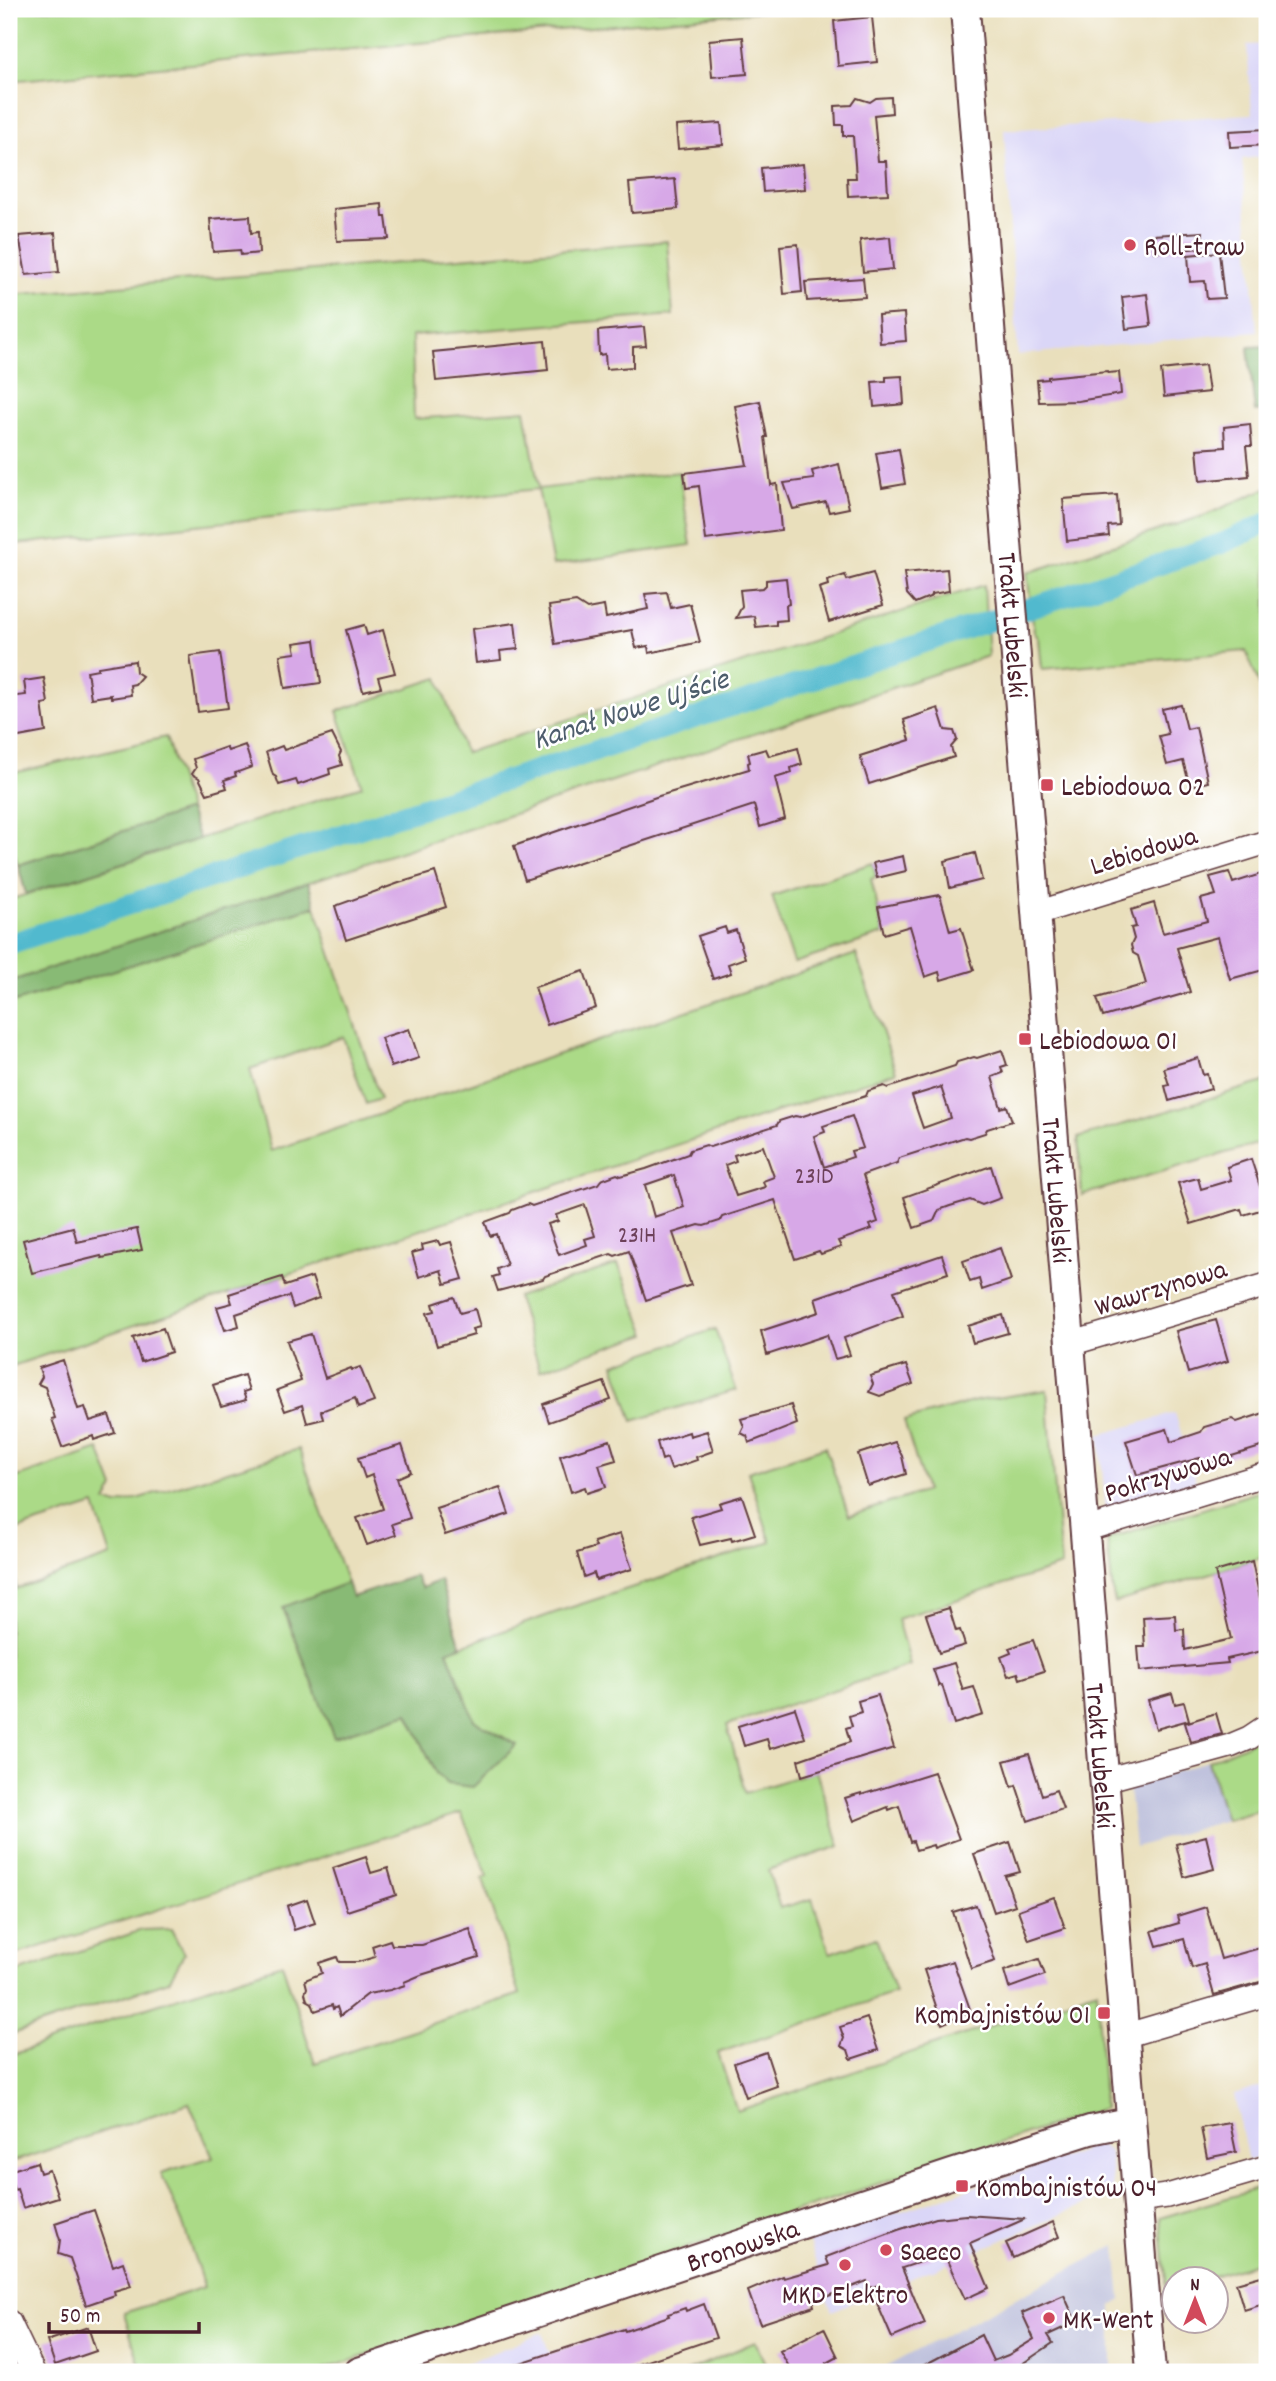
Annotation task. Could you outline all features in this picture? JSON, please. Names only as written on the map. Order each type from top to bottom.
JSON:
[{"type":"street","name":"Trakt Lubelski","points":[[965,9],[1105,1780],[1129,2122],[1151,2372]]},
{"type":"street","name":"Lebiodowa","points":[[1037,913],[1267,842]]},
{"type":"street","name":"Wawrzynowa","points":[[1070,1344],[1267,1285]]},
{"type":"street","name":"Pokrzywowa","points":[[1084,1530],[1267,1474]]},
{"type":"street","points":[[1105,1780],[1230,1746],[1267,1726]]},
{"type":"street","points":[[1124,2036],[1267,1994]]},
{"type":"street","name":"Bronowska","points":[[359,2372],[952,2174],[1090,2130],[1129,2122]]},
{"type":"street","points":[[1137,2200],[1167,2196],[1267,2167]]},
{"type":"street","points":[[9,2322],[33,2372]]},
{"type":"shaded area","name":"Roll-traw","points":[[1267,44],[1267,156],[1242,159],[1257,331],[1018,355],[1004,130],[1252,114],[1247,45]]},
{"type":"shaded area","points":[[1175,1413],[1196,1482],[1106,1510],[1099,1435]]},
{"type":"shaded area","points":[[1208,1761],[1226,1820],[1135,1847],[1129,1787]]},
{"type":"shaded area","points":[[1267,2085],[1267,2155],[1248,2161],[1234,2095]]},
{"type":"shaded area","points":[[1091,2144],[1110,2152],[1113,2192],[832,2311],[809,2242],[1083,2151],[1082,2147]]},
{"type":"shaded area","points":[[1116,2245],[1121,2300],[1112,2305],[1112,2372],[876,2372]]},
{"type":"shaded area","points":[[542,2332],[556,2372],[448,2372]]},
{"type":"green space","points":[[9,9],[785,9],[9,81]]},
{"type":"green space","points":[[667,241],[673,315],[412,336],[414,419],[525,410],[539,489],[679,472],[691,545],[553,565],[538,489],[9,545],[9,295]]},
{"type":"green space","points":[[1267,346],[1267,411],[1255,412],[1248,347]]},
{"type":"green space","points":[[1267,488],[1267,704],[1246,651],[1042,669],[1027,573],[1206,515]]},
{"type":"green space","points":[[984,585],[988,656],[9,982],[9,900],[362,786],[337,711],[438,678],[465,753]]},
{"type":"green space","points":[[166,737],[189,810],[18,865],[9,838],[9,774]]},
{"type":"green space","points":[[189,810],[199,839],[26,894],[18,865]]},
{"type":"green space","points":[[873,863],[876,877],[871,879],[884,934],[794,963],[772,896]]},
{"type":"green space","points":[[308,882],[315,906],[9,1004],[9,982]]},
{"type":"green space","points":[[315,906],[380,1099],[366,1104],[343,1037],[250,1069],[271,1151],[856,954],[896,1072],[9,1367],[9,1004]]},
{"type":"green space","points":[[1267,1081],[1267,1141],[1082,1195],[1078,1138]]},
{"type":"green space","points":[[618,1264],[647,1334],[540,1370],[517,1297]]},
{"type":"green space","points":[[715,1329],[736,1390],[633,1421],[614,1364]]},
{"type":"green space","points":[[1047,1390],[1061,1566],[897,1619],[910,1665],[727,1725],[745,1793],[816,1771],[840,1846],[768,1870],[780,1908],[812,1899],[830,1953],[876,1938],[895,1993],[718,2053],[737,2111],[1097,1990],[1104,2108],[317,2372],[154,2372],[151,2365],[141,2369],[124,2313],[204,2287],[184,2227],[161,2173],[213,2157],[189,2103],[9,2163],[9,2056],[141,2009],[282,1964],[315,2063],[520,1994],[483,1879],[488,1876],[461,1813],[9,1957],[9,1480],[99,1449],[114,1488],[106,1501],[117,1505],[299,1449],[347,1583],[283,1608],[334,1737],[408,1713],[436,1773],[474,1720],[447,1651],[771,1542],[748,1472],[825,1447],[849,1516],[926,1491],[904,1421],[976,1401]],"holes":[[[95,1505],[111,1556],[16,1589],[10,1532]]]},
{"type":"green space","points":[[1267,1489],[1267,1556],[1114,1603],[1107,1539]]},
{"type":"green space","points":[[415,1576],[422,1588],[440,1580],[461,1646],[447,1651],[474,1720],[517,1745],[473,1787],[448,1784],[436,1773],[408,1713],[334,1737],[283,1607],[347,1583],[352,1597]]},
{"type":"green space","points":[[1267,1735],[1267,1808],[1226,1820],[1208,1761]]},
{"type":"green space","points":[[171,1929],[184,1954],[169,1981],[9,2035],[9,1975],[142,1930]]},
{"type":"green space","points":[[1267,2186],[1267,2260],[1230,2271],[1230,2266],[1165,2266],[1160,2218]]},
{"type":"green space","points":[[755,2342],[769,2372],[685,2372]]},
{"type":"building","points":[[872,17],[877,62],[838,66],[834,21]]},
{"type":"building","points":[[743,37],[747,74],[712,77],[709,40]]},
{"type":"building","points":[[891,97],[892,113],[874,115],[878,161],[886,161],[888,194],[848,196],[847,178],[856,178],[853,136],[843,136],[843,125],[836,125],[835,106],[852,105],[857,98],[870,102],[876,98]]},
{"type":"building","points":[[721,123],[723,145],[678,149],[676,126]]},
{"type":"building","points":[[1267,129],[1267,145],[1230,147],[1229,131]]},
{"type":"building","points":[[803,164],[805,189],[763,192],[761,168]]},
{"type":"building","points":[[675,179],[678,209],[632,213],[629,183]]},
{"type":"building","points":[[382,204],[389,239],[337,241],[334,209]]},
{"type":"building","points":[[250,216],[251,233],[258,232],[259,253],[241,255],[240,250],[213,252],[210,219]]},
{"type":"building","points":[[1203,232],[1201,248],[1154,252],[1153,235]]},
{"type":"building","points":[[55,233],[59,272],[26,275],[19,236]]},
{"type":"building","points":[[890,237],[893,269],[863,272],[860,240]]},
{"type":"building","points":[[798,244],[802,292],[784,294],[780,246]]},
{"type":"building","points":[[1219,252],[1224,298],[1207,299],[1205,281],[1190,282],[1188,255]]},
{"type":"building","points":[[863,278],[865,297],[807,301],[805,282]]},
{"type":"building","points":[[1147,294],[1151,326],[1126,329],[1122,297]]},
{"type":"building","points":[[904,313],[906,341],[880,343],[878,315]]},
{"type":"building","points":[[644,327],[646,346],[633,347],[633,367],[606,369],[605,354],[599,355],[598,331]]},
{"type":"building","points":[[545,341],[548,370],[436,381],[433,352]]},
{"type":"building","points":[[1205,365],[1209,392],[1164,397],[1161,370]]},
{"type":"building","points":[[1107,371],[1119,372],[1121,394],[1078,401],[1039,402],[1037,380]]},
{"type":"building","points":[[902,376],[904,404],[874,407],[872,382],[886,381],[886,377]]},
{"type":"building","points":[[760,401],[767,437],[771,485],[777,484],[781,530],[706,540],[699,486],[686,488],[684,473],[747,465],[735,406]]},
{"type":"building","points":[[1250,424],[1252,446],[1246,446],[1249,476],[1200,481],[1197,449],[1225,447],[1224,427]]},
{"type":"building","points":[[899,449],[905,484],[882,488],[876,453]]},
{"type":"building","points":[[839,464],[849,508],[829,512],[826,502],[793,509],[784,483],[814,479],[812,471]]},
{"type":"building","points":[[1117,495],[1119,525],[1108,526],[1109,536],[1067,541],[1063,499]]},
{"type":"building","points":[[947,569],[949,591],[932,594],[915,603],[907,594],[904,573]]},
{"type":"building","points":[[873,573],[883,605],[829,622],[819,588],[828,585],[827,581],[845,575],[847,580]]},
{"type":"building","points":[[786,578],[789,604],[786,605],[787,620],[776,621],[776,625],[756,627],[754,616],[736,618],[742,606],[740,590],[763,588],[766,580]]},
{"type":"building","points":[[667,592],[671,608],[690,604],[700,642],[649,653],[648,646],[636,648],[632,630],[555,644],[549,606],[576,602],[587,609],[604,606],[606,618],[648,609],[645,594]]},
{"type":"building","points":[[515,623],[518,649],[500,651],[501,660],[476,663],[472,629]]},
{"type":"building","points":[[364,625],[367,635],[383,630],[395,673],[378,677],[381,687],[363,691],[346,630]]},
{"type":"building","points":[[315,640],[321,683],[285,688],[280,655],[296,653],[294,643]]},
{"type":"building","points":[[220,652],[228,708],[198,712],[190,656]]},
{"type":"building","points":[[135,661],[136,672],[142,676],[135,684],[130,685],[131,695],[91,698],[87,671]]},
{"type":"building","points":[[44,678],[48,703],[42,704],[46,732],[13,738],[9,723],[9,697],[26,695],[24,681]]},
{"type":"building","points":[[1181,705],[1187,729],[1196,727],[1208,782],[1190,786],[1183,761],[1167,765],[1159,736],[1168,734],[1162,709]]},
{"type":"building","points":[[938,708],[945,730],[954,731],[957,740],[951,747],[954,757],[869,784],[860,756],[910,740],[904,720]]},
{"type":"building","points":[[332,734],[341,752],[339,756],[342,765],[329,769],[330,774],[298,785],[296,780],[279,785],[266,752],[282,746],[284,750]]},
{"type":"building","points":[[245,745],[252,767],[224,780],[227,788],[207,794],[199,778],[192,774],[196,768],[193,759],[226,747],[228,751]]},
{"type":"building","points":[[798,748],[802,764],[791,768],[792,773],[775,778],[785,819],[760,827],[754,805],[525,880],[514,846],[659,796],[749,769],[748,754],[766,749],[769,756]]},
{"type":"building","points":[[975,853],[982,880],[950,888],[945,861]]},
{"type":"building","points":[[903,856],[906,871],[877,878],[873,863]]},
{"type":"building","points":[[435,872],[446,907],[346,940],[335,906]]},
{"type":"building","points":[[1229,872],[1233,883],[1267,872],[1267,969],[1230,979],[1218,937],[1177,948],[1190,992],[1103,1017],[1097,998],[1146,984],[1138,956],[1133,953],[1131,945],[1134,939],[1131,928],[1136,927],[1131,910],[1154,903],[1163,933],[1207,921],[1201,899],[1216,895],[1210,877]]},
{"type":"building","points":[[940,895],[950,931],[961,928],[974,970],[941,980],[939,972],[925,977],[910,926],[884,934],[878,907]]},
{"type":"building","points":[[725,927],[727,933],[736,930],[745,958],[728,964],[731,973],[713,979],[698,936]]},
{"type":"building","points":[[584,971],[596,1008],[547,1025],[535,987]]},
{"type":"building","points":[[409,1029],[419,1058],[391,1067],[381,1038]]},
{"type":"building","points":[[1002,1050],[1007,1065],[1001,1067],[1003,1073],[992,1077],[1001,1108],[1007,1106],[1012,1121],[987,1129],[985,1133],[899,1158],[897,1163],[863,1175],[878,1222],[870,1225],[872,1229],[838,1241],[841,1247],[795,1259],[775,1200],[722,1217],[720,1221],[673,1233],[691,1285],[646,1300],[629,1251],[615,1256],[611,1254],[545,1276],[543,1279],[498,1291],[493,1277],[499,1275],[497,1269],[507,1265],[496,1234],[490,1236],[485,1222],[528,1204],[532,1206],[598,1184],[601,1180],[617,1174],[621,1176],[646,1169],[688,1154],[690,1150],[706,1145],[710,1147],[777,1125],[779,1121],[866,1096],[868,1091],[884,1086],[888,1088],[955,1066],[957,1062]],"holes":[[[941,1087],[951,1118],[923,1128],[912,1096]],[[852,1116],[863,1148],[851,1151],[853,1157],[824,1167],[814,1136],[825,1132],[823,1126]],[[763,1146],[774,1177],[763,1181],[765,1187],[736,1196],[725,1165],[736,1161],[734,1155]],[[674,1175],[684,1207],[654,1217],[645,1185]],[[585,1205],[595,1236],[585,1239],[587,1245],[559,1255],[548,1224],[558,1221],[556,1215]]]},
{"type":"building","points":[[1198,1058],[1203,1075],[1207,1074],[1211,1089],[1169,1101],[1165,1086],[1169,1085],[1164,1068]]},
{"type":"building","points":[[1251,1159],[1267,1208],[1243,1215],[1241,1209],[1191,1224],[1178,1183],[1198,1178],[1201,1189],[1231,1180],[1227,1167]]},
{"type":"building","points":[[991,1166],[1001,1198],[982,1205],[970,1200],[950,1206],[939,1210],[934,1221],[914,1228],[904,1197]]},
{"type":"building","points":[[73,1227],[77,1242],[137,1229],[142,1250],[102,1258],[101,1256],[32,1273],[23,1240]]},
{"type":"building","points":[[438,1241],[440,1245],[451,1242],[463,1279],[445,1284],[441,1270],[419,1277],[412,1253],[423,1250],[422,1245]]},
{"type":"building","points":[[1000,1248],[1011,1280],[982,1290],[979,1279],[970,1282],[963,1261]]},
{"type":"building","points":[[942,1255],[948,1273],[894,1291],[903,1316],[844,1338],[850,1355],[835,1359],[827,1335],[767,1355],[761,1331],[819,1312],[815,1298]]},
{"type":"building","points":[[282,1277],[285,1286],[312,1277],[319,1298],[293,1308],[289,1296],[236,1314],[239,1326],[225,1330],[217,1307],[232,1303],[229,1294]]},
{"type":"building","points":[[454,1297],[460,1313],[475,1309],[480,1327],[472,1329],[474,1335],[437,1346],[427,1313],[435,1311],[433,1304]]},
{"type":"building","points":[[1003,1315],[1008,1333],[973,1343],[968,1326]]},
{"type":"building","points":[[1216,1320],[1228,1361],[1188,1373],[1176,1331]]},
{"type":"building","points":[[163,1328],[171,1352],[141,1362],[133,1338]]},
{"type":"building","points":[[311,1334],[325,1378],[360,1367],[374,1402],[358,1408],[355,1398],[321,1411],[323,1419],[307,1423],[302,1405],[285,1411],[277,1390],[301,1381],[287,1341]]},
{"type":"building","points":[[63,1360],[78,1409],[85,1407],[90,1421],[109,1415],[115,1433],[94,1440],[93,1436],[62,1447],[45,1387],[38,1384],[42,1377],[39,1368]]},
{"type":"building","points":[[906,1365],[913,1384],[880,1396],[869,1392],[873,1384],[870,1376]]},
{"type":"building","points":[[244,1375],[249,1390],[243,1392],[246,1400],[221,1407],[213,1385]]},
{"type":"building","points":[[604,1382],[611,1400],[549,1422],[543,1404]]},
{"type":"building","points":[[791,1405],[797,1424],[749,1443],[747,1436],[741,1433],[744,1427],[741,1419]]},
{"type":"building","points":[[1267,1412],[1267,1445],[1203,1465],[1200,1458],[1137,1475],[1126,1441],[1167,1429],[1171,1442],[1201,1432],[1204,1427],[1232,1419],[1237,1422]]},
{"type":"building","points":[[707,1431],[713,1451],[671,1469],[667,1458],[662,1460],[657,1442],[689,1432],[690,1436]]},
{"type":"building","points":[[610,1440],[616,1460],[599,1465],[606,1487],[587,1493],[585,1487],[571,1492],[560,1456]]},
{"type":"building","points":[[895,1442],[906,1474],[868,1486],[858,1454]]},
{"type":"building","points":[[402,1445],[411,1472],[397,1478],[410,1518],[392,1524],[396,1535],[367,1545],[357,1518],[383,1509],[372,1475],[365,1478],[358,1458]]},
{"type":"building","points":[[500,1487],[509,1514],[445,1535],[436,1508]]},
{"type":"building","points":[[742,1496],[755,1534],[732,1541],[731,1538],[700,1545],[691,1517],[721,1508],[719,1503]]},
{"type":"building","points":[[620,1534],[632,1569],[596,1580],[594,1573],[584,1577],[577,1553],[596,1547],[594,1542]]},
{"type":"building","points":[[1252,1561],[1264,1617],[1267,1616],[1267,1650],[1227,1659],[1228,1663],[1140,1671],[1138,1647],[1145,1647],[1143,1617],[1175,1615],[1176,1630],[1184,1629],[1185,1650],[1231,1639],[1215,1572]]},
{"type":"building","points":[[949,1608],[956,1631],[960,1630],[965,1645],[939,1653],[926,1615]]},
{"type":"building","points":[[1033,1640],[1044,1671],[1020,1679],[1018,1673],[1008,1676],[1001,1657],[1011,1653],[1009,1648]]},
{"type":"building","points":[[954,1663],[963,1690],[974,1687],[983,1715],[954,1724],[942,1685],[939,1686],[933,1669]]},
{"type":"building","points":[[1172,1693],[1175,1704],[1184,1702],[1189,1720],[1156,1729],[1148,1700]]},
{"type":"building","points":[[878,1695],[894,1748],[802,1776],[798,1760],[850,1742],[846,1728],[852,1726],[849,1716],[861,1712],[858,1701]]},
{"type":"building","points":[[795,1708],[805,1738],[770,1749],[767,1739],[744,1746],[738,1726]]},
{"type":"building","points":[[1216,1713],[1222,1734],[1191,1742],[1185,1723]]},
{"type":"building","points":[[1029,1754],[1042,1795],[1056,1790],[1063,1809],[1028,1821],[1016,1785],[1012,1787],[1004,1761]]},
{"type":"building","points":[[934,1772],[959,1839],[934,1848],[933,1845],[916,1850],[913,1841],[910,1842],[899,1806],[889,1810],[888,1807],[854,1821],[845,1798]]},
{"type":"building","points":[[1206,1836],[1214,1869],[1184,1877],[1176,1844]]},
{"type":"building","points":[[1010,1842],[1020,1872],[1005,1876],[1015,1905],[994,1912],[974,1854]]},
{"type":"building","points":[[366,1857],[371,1873],[388,1868],[396,1895],[347,1911],[333,1868]]},
{"type":"building","points":[[1054,1897],[1065,1928],[1029,1940],[1018,1910]]},
{"type":"building","points":[[307,1899],[315,1923],[294,1930],[287,1906]]},
{"type":"building","points":[[976,1905],[995,1961],[971,1969],[953,1912]]},
{"type":"building","points":[[1206,1907],[1221,1959],[1267,1946],[1267,1980],[1214,1995],[1205,1964],[1192,1968],[1184,1939],[1157,1946],[1152,1931],[1179,1923],[1177,1916]]},
{"type":"building","points":[[470,1929],[479,1957],[421,1975],[390,1990],[368,1994],[340,2016],[337,2007],[333,2009],[332,2005],[315,2011],[312,2003],[307,2000],[305,1980],[322,1973],[319,1963],[337,1957],[339,1962],[358,1962],[375,1957],[372,1946],[390,1940],[392,1945],[422,1945]]},
{"type":"building","points":[[1039,1959],[1045,1975],[1009,1988],[1004,1971]]},
{"type":"building","points":[[953,1961],[971,2012],[942,2024],[924,1970]]},
{"type":"building","points":[[867,2018],[878,2050],[851,2059],[848,2050],[841,2046],[844,2038],[840,2027]]},
{"type":"building","points":[[766,2052],[777,2086],[746,2097],[734,2063]]},
{"type":"building","points":[[1230,2123],[1236,2152],[1207,2158],[1201,2128]]},
{"type":"building","points":[[37,2162],[40,2173],[49,2170],[58,2197],[23,2208],[9,2171]]},
{"type":"building","points":[[94,2210],[113,2266],[123,2262],[131,2286],[86,2305],[70,2258],[58,2254],[60,2240],[55,2223]]},
{"type":"building","points":[[966,2215],[1025,2219],[970,2243],[989,2288],[965,2299],[944,2254],[902,2268],[925,2324],[892,2338],[876,2301],[883,2297],[878,2285],[870,2288],[867,2281],[813,2302],[814,2306],[760,2324],[748,2291],[783,2276],[784,2278],[829,2265],[826,2257],[898,2230],[936,2218]]},
{"type":"building","points":[[1053,2222],[1059,2237],[1013,2258],[1006,2243]]},
{"type":"building","points":[[1261,2276],[1267,2303],[1244,2310],[1236,2283]]},
{"type":"building","points":[[1064,2295],[1076,2322],[1048,2335],[1053,2343],[1010,2372],[911,2372],[981,2335],[993,2361],[1008,2355],[1034,2339],[1022,2313]]},
{"type":"building","points":[[704,2304],[716,2338],[619,2372],[502,2372],[502,2369]]},
{"type":"building","points":[[88,2327],[96,2351],[55,2365],[47,2341]]},
{"type":"building","points":[[824,2328],[838,2357],[827,2363],[832,2372],[792,2372],[780,2351]]},
{"type":"waterway","name":"Kanał Nowe Ujście","points":[[9,944],[1090,588],[1223,543],[1267,523]]},
{"type":"place","name":"Roll-traw","points":[[1130,245]]},
{"type":"place","name":"Lebiodowa 02","points":[[1047,785]]},
{"type":"place","name":"Lebiodowa 01","points":[[1025,1039]]},
{"type":"place","name":"Kombajnistów 01","points":[[1104,2013]]},
{"type":"place","name":"Kombajnistów 04","points":[[962,2186]]},
{"type":"place","name":"Saeco","points":[[886,2250]]},
{"type":"place","name":"MKD Elektro","points":[[845,2265]]},
{"type":"place","name":"MK-Went","points":[[1049,2318]]}]
